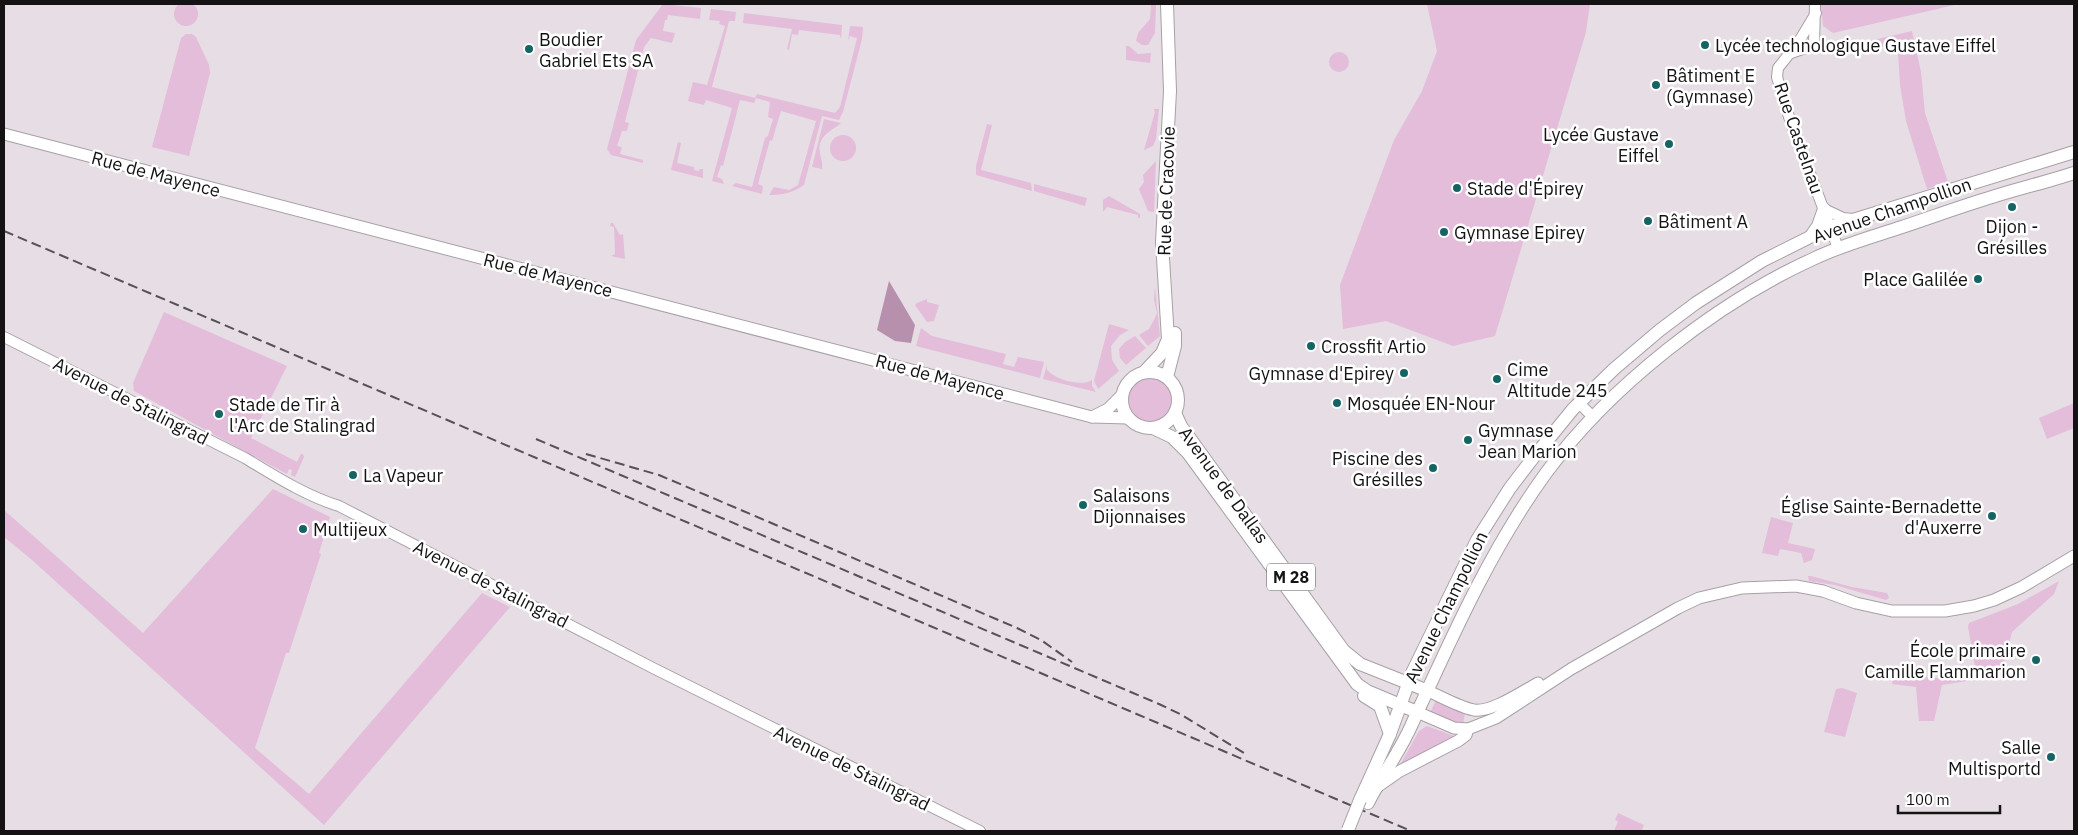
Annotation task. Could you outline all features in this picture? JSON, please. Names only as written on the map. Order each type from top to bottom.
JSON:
[{"type":"main road","name":"Rue de Cracovie","points":[[1145,371],[1162,354],[1168,339],[1162,250],[1170,91],[1167,4]]},
{"type":"main road","name":"Rue de Cracovie","points":[[1168,376],[1175,340],[1167,252],[1177,96],[1173,4]]},
{"type":"main road","name":"Rue de Mayence","points":[[4,134],[1092,417],[1128,418]]},
{"type":"main road","name":"Avenue Champollion","points":[[1351,831],[1364,802],[1408,683],[1458,577],[1491,517],[1533,458],[1579,403],[1627,358],[1696,303],[1762,261],[1811,236],[1830,227],[2074,152]]},
{"type":"main road","name":"Avenue Champollion","points":[[1364,802],[1375,788],[1402,744],[1501,543],[1547,472],[1594,417],[1630,383],[1674,345],[1718,314],[1761,286],[1811,260],[1838,248],[1991,197],[2074,173]]},
{"type":"main road","points":[[1811,236],[1818,226],[1824,209]]},
{"type":"main road","points":[[1145,371],[1168,376],[1178,394],[1174,413],[1161,426],[1145,428],[1135,425],[1128,418],[1122,405],[1121,396],[1125,384],[1138,373],[1145,371]]},
{"type":"main road","points":[[1092,417],[1108,409],[1121,396]]},
{"type":"main road","name":"Avenue de Dallas","points":[[1174,413],[1181,426],[1344,651],[1360,664],[1428,691]]},
{"type":"main road","name":"Avenue de Dallas","points":[[1153,428],[1172,437],[1188,453],[1347,672],[1358,691],[1380,706],[1390,734]]},
{"type":"main road","points":[[1417,712],[1454,728],[1468,729],[1496,718],[1559,676],[1678,608],[1699,598],[1722,592],[1759,586],[1796,586],[1823,591],[1856,603],[1892,611],[1945,610],[1974,606],[1994,600],[2074,556]]},
{"type":"main road","name":"Avenue de Dallas","points":[[1347,672],[1362,688],[1417,712]]},
{"type":"main road","points":[[1428,691],[1479,711],[1503,702],[1539,683],[1559,676]]},
{"type":"main road","points":[[1375,788],[1400,771],[1458,741],[1466,735],[1468,729]]},
{"type":"street","name":"Rue Castelnau","points":[[1815,8],[1814,45],[1790,54],[1778,68],[1777,77],[1789,117],[1838,248]]},
{"type":"street","points":[[1790,54],[1815,8]]},
{"type":"street","points":[[1824,209],[1842,218],[1854,220]]},
{"type":"street","name":"Avenue de Stalingrad","points":[[4,336],[245,458],[271,475],[326,502],[339,506],[653,668],[980,831]]},
{"type":"street","points":[[1579,403],[1594,417]]},
{"type":"shaded area","points":[[186,2],[194,6],[198,14],[194,22],[186,26],[178,22],[174,14],[178,6]]},
{"type":"shaded area","points":[[663,4],[701,8],[700,19],[668,15],[663,31],[675,33],[672,43],[651,38],[644,47],[625,122],[629,123],[627,131],[622,131],[617,146],[622,147],[620,154],[643,160],[643,163],[611,155],[607,149],[636,40]]},
{"type":"shaded area","points":[[1151,4],[1156,4],[1155,33],[1148,45],[1142,45],[1136,41],[1138,33],[1150,19]]},
{"type":"shaded area","name":"Stade d'Épirey","points":[[1427,4],[1590,4],[1586,32],[1495,336],[1453,346],[1386,321],[1343,329],[1340,285],[1394,140],[1422,91],[1437,51]]},
{"type":"shaded area","points":[[1821,4],[1959,4],[1833,33],[1823,26]]},
{"type":"shaded area","points":[[711,9],[736,12],[735,21],[729,21],[712,87],[755,98],[757,94],[835,113],[840,107],[857,38],[850,36],[848,41],[850,26],[863,27],[862,39],[843,112],[839,120],[822,116],[804,185],[791,192],[769,195],[774,187],[789,190],[798,185],[816,121],[781,111],[772,141],[770,140],[758,184],[763,186],[762,194],[732,186],[736,183],[752,187],[765,138],[768,136],[773,119],[768,117],[770,102],[756,98],[754,103],[740,100],[723,166],[721,165],[717,177],[722,179],[724,184],[712,181],[732,108],[706,100],[704,105],[688,101],[693,82],[707,85],[725,26],[719,24],[720,21],[709,20]]},
{"type":"shaded area","points":[[744,13],[842,25],[841,39],[840,35],[799,30],[798,35],[792,34],[789,50],[787,49],[792,29],[743,23]]},
{"type":"shaded area","points":[[1912,31],[1921,72],[1925,113],[1948,182],[1927,189],[1906,121],[1900,85],[1898,53],[1869,41]]},
{"type":"shaded area","points":[[186,34],[192,34],[196,37],[209,65],[210,73],[189,156],[152,147],[181,38]]},
{"type":"shaded area","points":[[1126,46],[1129,46],[1138,54],[1151,53],[1150,63],[1126,60]]},
{"type":"shaded area","points":[[1339,52],[1346,55],[1349,62],[1346,69],[1339,72],[1332,69],[1329,62],[1332,55]]},
{"type":"shaded area","points":[[1154,109],[1159,109],[1156,139],[1153,146],[1144,150],[1155,112]]},
{"type":"shaded area","points":[[824,119],[841,123],[825,135],[820,142],[822,169],[812,167]]},
{"type":"shaded area","points":[[987,124],[992,125],[981,170],[1031,183],[1032,191],[976,175],[976,166]]},
{"type":"shaded area","points":[[843,135],[852,139],[856,148],[852,157],[843,161],[834,157],[830,148],[834,139]]},
{"type":"shaded area","points":[[678,142],[681,143],[677,163],[694,167],[694,170],[699,171],[703,169],[703,178],[671,170]]},
{"type":"shaded area","points":[[1156,161],[1154,212],[1148,211],[1139,189],[1144,182],[1143,175]]},
{"type":"shaded area","points":[[1034,184],[1087,198],[1085,206],[1034,191]]},
{"type":"shaded area","points":[[1109,196],[1140,214],[1140,218],[1138,218],[1138,215],[1107,207],[1103,212],[1103,200]]},
{"type":"shaded area","points":[[613,223],[620,235],[623,234],[625,259],[611,256],[615,254],[614,227],[610,226]]},
{"type":"shaded area","points":[[889,281],[915,325],[911,343],[895,341],[877,330]]},
{"type":"shaded area","points":[[1155,287],[1160,336],[1148,346],[1139,335],[1149,329],[1157,313],[1154,300]]},
{"type":"shaded area","points":[[927,299],[927,302],[939,305],[934,321],[927,322],[915,305]]},
{"type":"shaded area","name":"Stade de Tir à l'Arc de Stalingrad","points":[[164,312],[287,366],[251,438],[297,462],[301,454],[303,454],[304,457],[295,477],[291,475],[292,470],[289,469],[287,474],[134,391],[133,383]]},
{"type":"shaded area","points":[[1109,324],[1129,330],[1120,335],[1111,346],[1112,360],[1119,371],[1098,389],[1094,381]]},
{"type":"shaded area","points":[[921,328],[932,336],[1006,354],[1003,364],[1014,367],[1018,357],[1044,362],[1040,378],[916,346]]},
{"type":"shaded area","points":[[1135,336],[1146,348],[1126,365],[1120,358],[1119,349],[1125,342]]},
{"type":"shaded area","points":[[1047,365],[1047,370],[1051,374],[1062,379],[1075,383],[1092,380],[1092,386],[1096,392],[1043,379]]},
{"type":"shaded area","points":[[1155,377],[1159,378],[1169,387],[1172,391],[1172,409],[1163,419],[1155,423],[1145,423],[1137,419],[1128,409],[1127,395],[1131,387],[1141,378]]},
{"type":"shaded area","points":[[2074,403],[2074,428],[2047,439],[2039,418]]},
{"type":"shaded area","points":[[273,489],[330,517],[319,553],[321,554],[289,653],[286,653],[255,748],[309,794],[482,593],[510,607],[324,825],[32,560],[4,537],[4,510],[143,633]]},
{"type":"shaded area","points":[[1771,517],[1793,523],[1788,543],[1815,549],[1812,560],[1804,563],[1801,553],[1780,549],[1778,556],[1762,553]]},
{"type":"shaded area","points":[[1808,576],[1887,593],[1889,598],[1886,600],[1835,585],[1809,581]]},
{"type":"shaded area","points":[[2059,581],[2054,594],[2012,632],[2001,676],[1979,670],[1975,666],[1968,627],[1969,623],[2018,604]]},
{"type":"shaded area","points":[[1967,673],[1967,681],[1942,685],[1934,721],[1919,721],[1916,687],[1892,684],[1894,675],[1936,678]]},
{"type":"shaded area","points":[[1842,688],[1857,693],[1845,737],[1824,732],[1836,689]]},
{"type":"shaded area","points":[[1436,700],[1465,713],[1463,725],[1430,713]]},
{"type":"shaded area","points":[[1427,726],[1457,737],[1400,765],[1419,731]]},
{"type":"shaded area","points":[[1618,813],[1644,825],[1642,830],[1644,831],[1614,831],[1618,821],[1615,820]]},
{"type":"railway","points":[[4,231],[1411,831]]},
{"type":"railway","points":[[536,439],[1159,704],[1180,714],[1244,753]]},
{"type":"railway","points":[[586,454],[659,475],[1017,628],[1041,640],[1072,662]]},
{"type":"place","name":"Lycée technologique Gustave Eiffel","points":[[1705,45]]},
{"type":"place","name":"Boudier Gabriel Ets SA","points":[[529,49]]},
{"type":"place","name":"Bâtiment E (Gymnase)","points":[[1656,85]]},
{"type":"place","name":"Lycée Gustave Eiffel","points":[[1669,144]]},
{"type":"place","name":"Stade d'Épirey","points":[[1457,188]]},
{"type":"place","name":"Dijon - Grésilles","points":[[2012,207]]},
{"type":"place","name":"Bâtiment A","points":[[1648,221]]},
{"type":"place","name":"Gymnase Epirey","points":[[1444,232]]},
{"type":"place","name":"Place Galilée","points":[[1978,279]]},
{"type":"place","name":"Crossfit Artio","points":[[1311,346]]},
{"type":"place","name":"Gymnase d'Epirey","points":[[1404,373]]},
{"type":"place","name":"Cime Altitude 245","points":[[1497,379]]},
{"type":"place","name":"Mosquée EN-Nour","points":[[1337,403]]},
{"type":"place","name":"Stade de Tir à l'Arc de Stalingrad","points":[[219,414]]},
{"type":"place","name":"Gymnase Jean Marion","points":[[1468,440]]},
{"type":"place","name":"Piscine des Grésilles","points":[[1433,468]]},
{"type":"place","name":"La Vapeur","points":[[353,475]]},
{"type":"place","name":"Salaisons Dijonnaises","points":[[1083,505]]},
{"type":"place","name":"Église Sainte-Bernadette d'Auxerre","points":[[1992,516]]},
{"type":"place","name":"Multijeux","points":[[303,529]]},
{"type":"place","name":"École primaire Camille Flammarion","points":[[2036,660]]},
{"type":"place","name":"Salle Multisportd","points":[[2051,757]]}]
